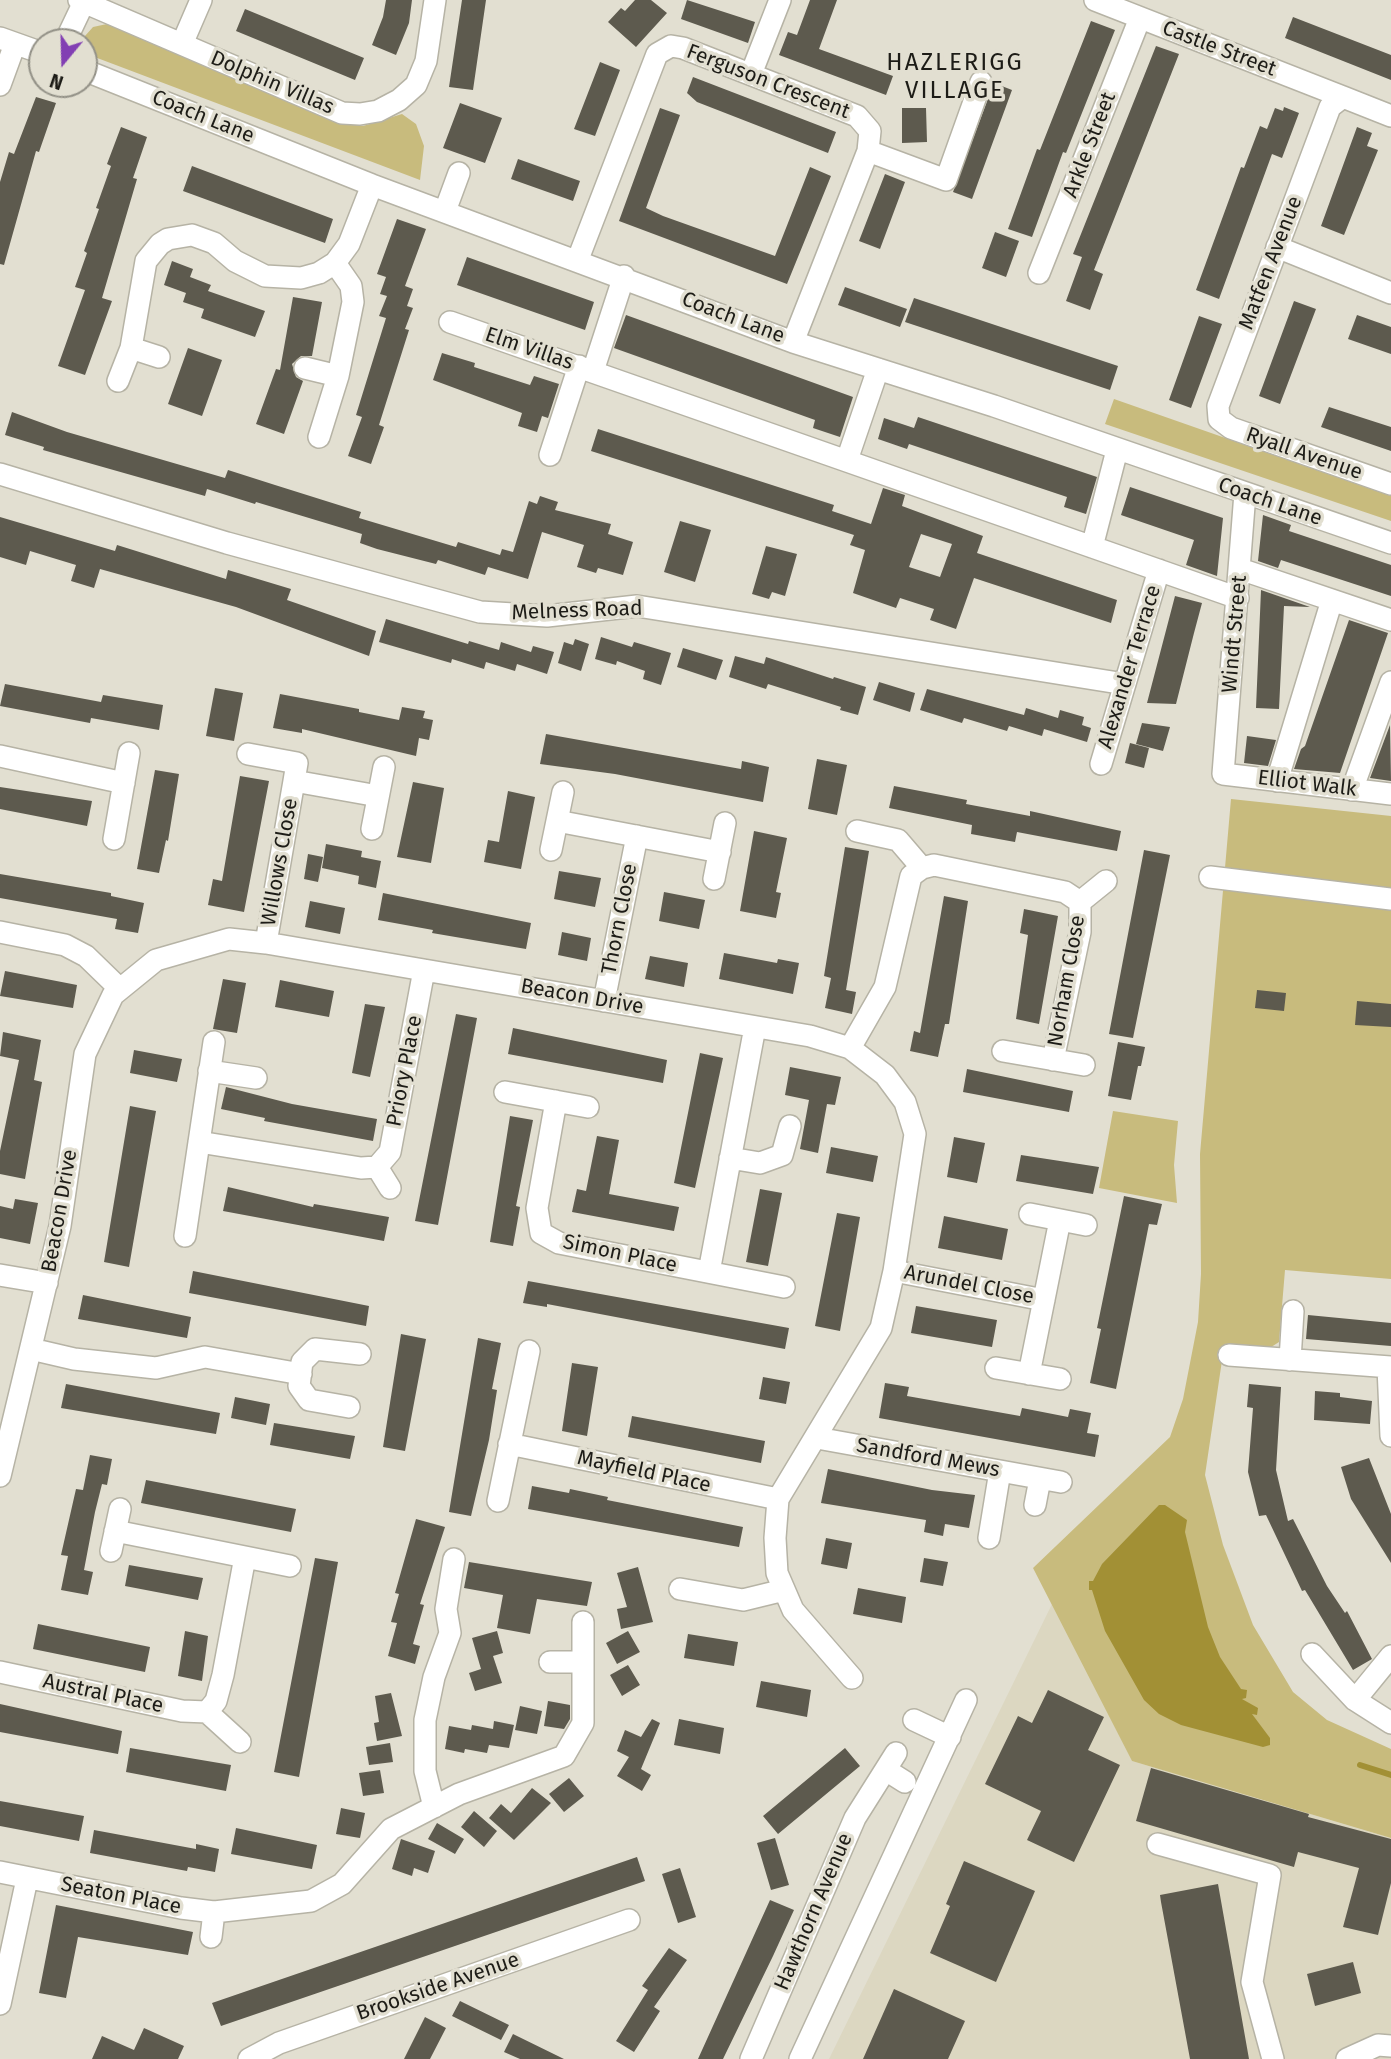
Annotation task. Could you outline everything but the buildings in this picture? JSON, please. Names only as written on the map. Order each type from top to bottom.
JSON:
[{"type":"street","points":[[183,44],[201,0]]},
{"type":"street","name":"Dolphin Villas","points":[[81,1],[342,113],[360,114],[389,105],[416,85],[426,61],[435,0]]},
{"type":"street","points":[[751,74],[780,0]]},
{"type":"street","name":"Castle Street","points":[[1095,0],[1336,102],[1391,116]]},
{"type":"street","points":[[70,28],[81,1]]},
{"type":"street","name":"Arkle Street","points":[[1039,273],[1140,18]]},
{"type":"street","points":[[0,85],[8,41],[28,49]]},
{"type":"street","name":"Ferguson Crescent","points":[[578,259],[657,54],[671,46],[683,48],[857,116],[870,131],[868,152]]},
{"type":"street","name":"Coach Lane","points":[[98,76],[372,185],[624,276],[793,342],[1391,543]]},
{"type":"street","points":[[793,342],[868,152],[946,180],[981,82]]},
{"type":"street","name":"Matfen Avenue","points":[[1219,419],[1218,406],[1277,247],[1336,102]]},
{"type":"street","points":[[445,211],[459,173]]},
{"type":"street","points":[[118,381],[131,348],[146,261],[152,251],[168,239],[192,234],[203,237],[235,261],[265,276],[301,278],[319,273],[334,263],[349,244],[372,185]]},
{"type":"street","points":[[1277,247],[1391,293]]},
{"type":"street","points":[[319,437],[338,376],[353,294],[348,279],[334,263]]},
{"type":"street","name":"Elm Villas","points":[[450,322],[586,369],[624,276]]},
{"type":"street","points":[[131,348],[159,357]]},
{"type":"street","points":[[305,368],[338,376]]},
{"type":"street","points":[[550,455],[586,369],[1238,598]]},
{"type":"street","points":[[846,460],[878,369]]},
{"type":"street","name":"Ryall Avenue","points":[[1219,419],[1231,428],[1391,484]]},
{"type":"street","points":[[1092,547],[1117,450]]},
{"type":"street","name":"Melness Road","points":[[0,474],[227,542],[480,612],[547,616],[637,606],[1125,684]]},
{"type":"street","name":"Windt Street","points":[[1223,774],[1245,493]]},
{"type":"street","points":[[1240,569],[1391,620]]},
{"type":"street","name":"Alexander Terrace","points":[[1101,764],[1159,570]]},
{"type":"street","points":[[1277,780],[1332,600]]},
{"type":"street","points":[[1352,790],[1391,682]]},
{"type":"street","points":[[114,839],[129,754]]},
{"type":"street","name":"Willows Close","points":[[248,754],[297,763],[266,943]]},
{"type":"street","points":[[0,756],[124,783]]},
{"type":"street","points":[[372,829],[384,767]]},
{"type":"street","name":"Elliot Walk","points":[[1223,774],[1391,794]]},
{"type":"street","name":"Willows Close","points":[[294,781],[378,796]]},
{"type":"street","points":[[551,850],[563,792]]},
{"type":"street","name":"Thorn Close","points":[[557,821],[720,852]]},
{"type":"street","points":[[714,879],[726,823]]},
{"type":"street","points":[[850,1048],[885,988],[911,876],[922,867],[898,840],[857,831]]},
{"type":"street","name":"Thorn Close","points":[[604,1001],[637,836]]},
{"type":"street","name":"Norham Close","points":[[922,867],[934,865],[1065,892],[1080,902]]},
{"type":"street","points":[[1210,877],[1391,898]]},
{"type":"street","name":"Norham Close","points":[[1080,902],[1106,881]]},
{"type":"street","name":"Norham Close","points":[[1053,1060],[1080,932],[1080,902]]},
{"type":"street","points":[[0,932],[65,945],[86,956],[120,989]]},
{"type":"street","name":"Beacon Drive","points":[[0,1476],[60,1226],[85,1054],[113,995],[156,960],[229,939],[266,943],[810,1036],[850,1048],[886,1075],[905,1102],[915,1134],[894,1271],[881,1328],[778,1499],[775,1538],[777,1573],[784,1590],[793,1610],[852,1678]]},
{"type":"street","name":"Priory Place","points":[[377,1167],[390,1152],[424,970]]},
{"type":"street","points":[[709,1272],[754,1027]]},
{"type":"street","points":[[185,1236],[214,1042]]},
{"type":"street","name":"Norham Close","points":[[1003,1051],[1084,1065]]},
{"type":"street","points":[[209,1071],[256,1078]]},
{"type":"street","points":[[505,1092],[588,1107]]},
{"type":"street","name":"Simon Place","points":[[556,1101],[537,1208],[541,1233],[559,1244],[784,1287]]},
{"type":"street","points":[[730,1158],[760,1163],[782,1154],[790,1126]]},
{"type":"street","points":[[199,1142],[361,1168],[377,1167],[390,1188]]},
{"type":"street","points":[[1030,1214],[1086,1225]]},
{"type":"street","name":"Arundel Close","points":[[1030,1374],[1060,1220]]},
{"type":"street","name":"Arundel Close","points":[[894,1271],[1044,1300]]},
{"type":"street","points":[[0,1275],[47,1283]]},
{"type":"street","points":[[1290,1360],[1293,1311]]},
{"type":"street","points":[[31,1349],[74,1359],[156,1368],[205,1357],[301,1374]]},
{"type":"street","points":[[349,1407],[309,1399],[299,1386],[302,1362],[315,1349],[360,1354]]},
{"type":"street","points":[[498,1501],[528,1351]]},
{"type":"street","points":[[1229,1355],[1390,1367],[1391,1436]]},
{"type":"street","points":[[996,1368],[1060,1379]]},
{"type":"street","name":"Sandford Mews","points":[[817,1438],[1050,1480],[1035,1505]]},
{"type":"street","name":"Mayfield Place","points":[[509,1444],[778,1499]]},
{"type":"street","points":[[989,1538],[1000,1471]]},
{"type":"street","points":[[120,1509],[113,1541],[245,1557],[290,1566]]},
{"type":"street","points":[[240,1742],[207,1712],[216,1701],[223,1675],[245,1557]]},
{"type":"street","points":[[434,1807],[425,1771],[422,1693],[450,1633],[446,1609],[454,1559]]},
{"type":"street","points":[[680,1589],[743,1600],[784,1590]]},
{"type":"street","name":"Seaton Place","points":[[0,1872],[181,1908],[214,1912],[311,1901],[342,1884],[391,1829],[459,1794],[564,1756],[583,1723],[583,1622]]},
{"type":"street","points":[[1312,1654],[1355,1700],[1391,1723]]},
{"type":"street","points":[[1355,1700],[1391,1656]]},
{"type":"street","points":[[550,1662],[582,1662]]},
{"type":"street","name":"Austral Place","points":[[0,1672],[182,1711],[207,1712]]},
{"type":"street","points":[[800,2059],[966,1700]]},
{"type":"street","points":[[914,1720],[950,1737]]},
{"type":"street","name":"Hawthorn Avenue","points":[[751,2059],[855,1818],[891,1761],[905,1782]]},
{"type":"street","points":[[1158,1844],[1270,1875],[1252,1982],[1273,2059]]},
{"type":"street","points":[[0,2004],[27,1879]]},
{"type":"street","points":[[211,1937],[214,1912]]},
{"type":"street","name":"Brookside Avenue","points":[[249,2059],[282,2051],[629,1920]]},
{"type":"street","points":[[1347,2059],[1378,2045],[1391,2046]]},
{"type":"shaded area","points":[[107,24],[339,123],[363,126],[402,114],[416,124],[424,146],[420,180],[98,58],[98,28],[93,27]]},
{"type":"shaded area","points":[[1114,399],[1391,496],[1391,521],[1105,424]]},
{"type":"shaded area","points":[[1231,799],[1391,816],[1391,1279],[1285,1270],[1279,1342],[1265,1351],[1224,1347],[1205,1475],[1223,1545],[1253,1625],[1293,1692],[1327,1720],[1391,1749],[1391,1838],[1132,1761],[1033,1568],[1170,1437],[1183,1399],[1198,1322],[1201,1274],[1200,1154]]},
{"type":"shaded area","points":[[1113,1111],[1178,1121],[1174,1165],[1177,1203],[1099,1188]]},
{"type":"shaded area","points":[[1159,1505],[1165,1505],[1187,1520],[1185,1532],[1208,1627],[1220,1657],[1241,1689],[1247,1690],[1246,1698],[1242,1699],[1258,1708],[1257,1715],[1252,1714],[1270,1738],[1270,1745],[1263,1747],[1181,1725],[1159,1714],[1144,1700],[1105,1631],[1092,1590],[1089,1590],[1089,1581],[1093,1581],[1102,1564]]},
{"type":"shaded area","points":[[1053,1602],[1132,1761],[1391,1838],[1391,2059],[829,2059]]},
{"type":"waterway","points":[[1360,1765],[1391,1775]]},
{"type":"district","name":"HAZLERIGG VILLAGE","points":[[955,77]]}]
